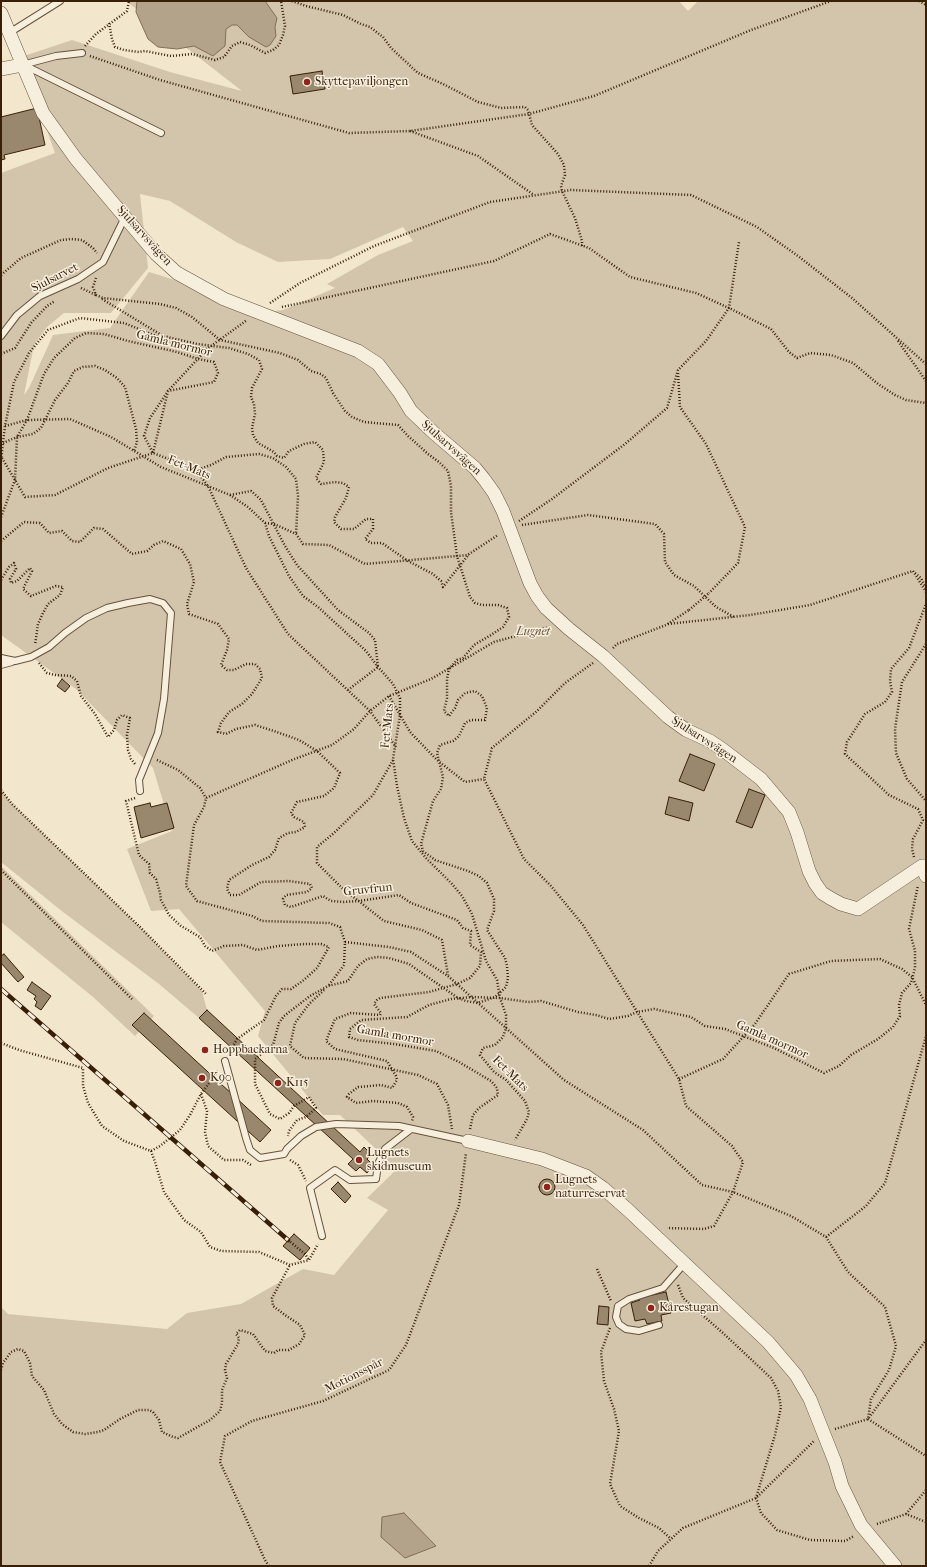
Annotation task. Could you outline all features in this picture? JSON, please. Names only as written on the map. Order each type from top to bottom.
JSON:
[{"type":"street","name":"Sjulsarvsvägen","points":[[1,13],[43,112],[60,138],[156,254],[177,273],[224,299],[358,351],[378,364],[400,393],[411,411],[475,468],[494,493],[510,528],[520,557],[537,596],[546,608],[603,656],[668,717],[686,730],[710,741],[761,779],[789,812],[809,871],[822,893],[830,898],[858,909],[924,871]]},
{"type":"street","points":[[1,69],[22,65]]},
{"type":"street","points":[[468,1142],[542,1159],[586,1176],[603,1188],[777,1351],[796,1375],[810,1399],[835,1462],[842,1486],[860,1525],[895,1566]]},
{"type":"lane","points":[[9,33],[60,1]]},
{"type":"lane","points":[[22,65],[56,56],[82,53]]},
{"type":"lane","points":[[22,65],[161,133]]},
{"type":"lane","name":"Sjulsarvet","points":[[1,336],[17,315],[40,296],[78,279],[102,263],[126,216]]},
{"type":"lane","points":[[1,665],[31,657],[49,647],[86,618],[107,608],[150,599],[163,603],[171,613],[164,699],[158,733],[139,780],[140,791]]},
{"type":"lane","points":[[1,658],[16,661]]},
{"type":"lane","points":[[225,1060],[250,1150],[260,1158],[286,1156],[287,1149],[301,1136],[316,1128],[336,1124],[399,1126],[468,1142]]},
{"type":"lane","points":[[322,1236],[310,1188],[335,1170],[350,1180],[376,1179],[378,1164],[385,1149],[411,1129]]},
{"type":"lane","points":[[659,1325],[639,1331],[626,1328],[619,1324],[616,1317],[618,1306],[629,1299],[663,1288],[684,1264]]},
{"type":"path","points":[[129,1],[127,11],[109,23],[92,38],[84,46],[82,53],[160,80],[349,132],[410,130],[529,114],[594,96],[751,30],[830,1]]},
{"type":"path","points":[[109,23],[115,47],[171,56],[192,54],[215,60],[224,57],[232,46],[240,42],[250,45],[265,53],[273,50],[279,45],[285,26],[281,1]]},
{"type":"path","points":[[292,1],[306,6],[343,14],[361,24],[370,27],[383,37],[391,48],[418,73],[478,102],[501,108],[525,107],[528,110],[532,125],[558,154],[564,165],[565,175],[561,186],[562,191],[575,218],[582,241],[582,246]]},
{"type":"path","points":[[918,1],[926,6]]},
{"type":"path","points":[[410,130],[478,156],[534,195]]},
{"type":"path","points":[[296,534],[298,496],[296,479],[286,467],[273,458],[259,454],[226,457],[197,470],[181,466],[153,452],[144,436],[150,418],[168,391],[207,349],[300,283],[374,246],[490,202],[571,190],[691,194],[757,227],[852,298],[926,364]]},
{"type":"path","points":[[279,308],[494,261],[550,234],[589,248],[630,277],[696,293],[771,329],[789,352],[797,358],[810,353],[831,355],[846,360],[853,363],[878,384],[895,395],[906,400],[926,403]]},
{"type":"path","points":[[1,275],[21,258],[49,245],[61,240],[82,240],[93,248],[101,259],[102,263],[93,287],[96,295],[104,298],[160,304],[176,308],[192,317],[220,340],[280,353],[298,360],[311,371],[326,378],[333,393],[345,411],[352,417],[364,422],[398,425],[408,436],[448,471],[451,486],[451,512],[457,556],[470,597],[475,603],[482,605],[498,605],[507,608],[509,617],[503,627],[474,645],[464,658],[457,660],[449,668],[447,679],[447,698],[444,711],[449,716],[455,708],[458,700],[465,693],[476,691],[482,696],[487,708],[485,720],[471,720],[466,723],[459,736],[453,741],[440,745],[437,753],[443,777],[441,789],[433,801],[421,844],[423,851],[435,860],[479,876],[487,883],[492,891],[494,911],[488,930],[505,958],[508,978],[506,987],[495,998],[478,1003],[466,1001],[458,998],[409,964],[389,958],[377,957],[367,959],[358,966],[348,981],[328,986],[310,996],[284,1016],[279,1023],[273,1045],[254,1059],[255,1084],[270,1114],[280,1119],[289,1113],[294,1106],[309,1097],[316,1108],[306,1117],[297,1120],[289,1131],[285,1144],[286,1156],[298,1165],[310,1188]]},
{"type":"path","points":[[76,287],[85,289],[163,336],[197,344],[229,348],[248,354],[259,360],[262,369],[252,388],[251,397],[254,404],[255,414],[252,428],[253,435],[258,443],[274,452],[277,456],[284,458],[289,452],[304,444],[314,442],[323,450],[324,462],[316,478],[321,484],[335,482],[343,483],[349,487],[346,498],[335,517],[334,522],[341,529],[354,529],[366,519],[373,519],[373,529],[365,539],[371,543],[382,543],[408,561],[433,574],[440,581],[443,587],[469,554],[552,499],[625,444],[667,408],[678,370],[706,341],[729,308],[739,242]]},
{"type":"path","points":[[1,354],[15,348],[31,323],[47,306],[57,299]]},
{"type":"path","points":[[153,452],[108,468],[56,495],[25,497],[1,459],[5,426],[14,382],[29,353],[48,330],[80,318],[124,323],[171,342],[207,349]]},
{"type":"path","name":"Gamla mormor","points":[[1,516],[15,480],[17,437],[27,420],[44,374],[54,358],[75,338],[86,333],[104,334],[214,362],[218,372],[214,382],[168,391]]},
{"type":"path","points":[[895,337],[926,381]]},
{"type":"path","points":[[3,443],[17,437],[33,434],[41,428],[55,400],[68,383],[74,371],[84,367],[95,366],[105,370],[117,378],[125,387],[136,429],[137,442],[134,451]]},
{"type":"path","points":[[617,644],[666,625],[689,610],[709,593],[738,563],[745,527],[706,444],[680,407],[678,370]]},
{"type":"path","points":[[153,452],[168,391]]},
{"type":"path","name":"Fet-Mats","points":[[5,426],[27,420],[70,419],[111,437],[161,467],[230,495],[248,507],[265,524],[269,536],[289,576],[303,596],[318,607],[366,651],[378,668],[393,684],[400,698],[400,715],[393,759],[404,818],[412,841],[426,858],[452,884],[472,914],[486,961],[497,980],[500,998],[506,1015],[506,1028],[503,1037],[495,1045],[483,1048],[480,1055],[494,1072],[506,1080],[525,1101],[529,1112],[527,1119],[516,1139],[509,1144],[506,1150]]},
{"type":"path","points":[[197,470],[208,486],[246,568],[288,634],[370,711],[396,747]]},
{"type":"path","points":[[230,495],[251,491],[261,500],[285,546],[297,565],[338,610],[369,633],[375,640],[378,668],[348,690]]},
{"type":"path","points":[[510,528],[568,517],[588,515],[655,524],[664,534],[665,562],[674,575],[694,586],[716,607],[734,617]]},
{"type":"path","name":"Gruvfrun","points":[[1,541],[24,522],[40,523],[49,533],[62,531],[72,541],[80,542],[94,528],[104,529],[132,554],[148,551],[154,545],[163,541],[181,550],[190,564],[194,582],[187,604],[189,614],[218,624],[229,639],[221,665],[227,670],[234,670],[246,664],[255,664],[260,669],[262,678],[252,694],[242,704],[229,712],[220,723],[218,732],[226,734],[236,729],[255,726],[299,740],[317,751],[340,773],[334,788],[324,796],[297,802],[291,813],[294,817],[304,822],[305,827],[279,838],[275,850],[269,857],[252,865],[229,880],[227,889],[230,895],[239,895],[261,882],[289,881],[310,884],[312,888],[308,892],[286,896],[283,899],[285,905],[291,907],[322,896],[331,901],[359,901],[399,895],[411,903],[457,920],[463,928],[471,931],[470,945],[481,952],[480,966],[470,978],[457,984],[429,992],[380,998],[374,1004],[381,1013],[380,1015],[351,1013],[335,1019],[326,1041],[335,1049],[387,1061],[393,1069]]},
{"type":"path","points":[[265,524],[274,524],[296,534],[303,544],[329,545],[365,564],[469,554]]},
{"type":"path","points":[[666,625],[734,617],[810,605],[913,571]]},
{"type":"path","points":[[913,571],[921,578],[926,588]]},
{"type":"path","points":[[913,571],[926,592]]},
{"type":"path","points":[[924,871],[915,858],[912,849],[913,839],[923,820],[918,809],[889,795],[845,754],[847,742],[865,714],[885,702],[892,692],[890,681],[891,669],[909,648],[926,604]]},
{"type":"path","points":[[206,798],[332,745],[354,729],[370,711],[389,696],[431,679],[494,642],[563,623]]},
{"type":"path","points":[[926,644],[902,682],[894,729],[896,753],[907,779],[926,801]]},
{"type":"path","points":[[603,656],[565,683],[537,711],[492,748],[484,779],[524,859],[551,886],[583,925],[679,1079],[686,1106],[732,1146],[743,1162],[733,1192],[714,1226],[704,1229],[646,1228]]},
{"type":"path","points":[[389,696],[410,732],[440,763],[465,782],[484,779]]},
{"type":"path","points":[[149,756],[178,770],[200,788],[206,798],[204,807],[194,825],[186,886],[197,901],[252,916],[262,921],[329,923],[340,927],[345,942],[344,965],[333,982],[308,1004],[295,1023],[290,1046],[304,1058],[343,1059],[418,1075],[437,1084],[448,1105],[454,1138]]},
{"type":"path","points":[[393,759],[374,795],[334,834],[317,847],[318,863],[342,888],[384,921],[422,930],[442,940],[448,976]]},
{"type":"path","points":[[1,790],[12,804],[140,927],[206,994]]},
{"type":"path","points":[[1,870],[132,999]]},
{"type":"path","name":"Gamla mormor","points":[[468,1142],[473,1115],[479,1108],[498,1095],[497,1088],[490,1081],[459,1062],[436,1051],[358,1040],[349,1037],[350,1029],[361,1020],[407,1017],[429,1005],[451,999],[472,997],[500,998],[528,1002],[541,1001],[609,1019],[654,1009],[691,1017],[706,1026],[725,1028],[774,1048],[824,1073],[839,1066],[851,1055],[878,1039],[893,1027],[900,1016],[902,993],[911,983],[915,968],[915,951],[909,929],[924,871]]},
{"type":"path","points":[[345,942],[389,947],[411,952],[448,976],[564,1080],[643,1130],[702,1185],[733,1192],[792,1216],[826,1237],[848,1272],[885,1307],[896,1346],[889,1370],[872,1400],[868,1419]]},
{"type":"path","points":[[679,1079],[723,1058],[754,1024],[790,974],[831,961],[880,959],[902,968],[912,977],[926,1005]]},
{"type":"path","points":[[826,1237],[866,1206],[885,1183],[926,1036]]},
{"type":"path","points":[[1,1043],[18,1050],[83,1068],[83,1086],[88,1103],[102,1126],[124,1141],[151,1151],[160,1146],[180,1130],[201,1094],[225,1060],[237,1039]]},
{"type":"path","points":[[393,1069],[396,1080],[392,1088],[381,1085],[358,1087],[347,1097],[356,1103],[373,1101],[398,1103],[408,1107],[413,1117],[411,1129]]},
{"type":"path","points":[[201,1094],[207,1111],[206,1132],[208,1146],[224,1160],[243,1160],[253,1166]]},
{"type":"path","name":"Motionsspår","points":[[269,1566],[220,1462],[225,1436],[252,1421],[323,1401],[389,1370],[406,1345],[459,1205],[466,1153],[454,1138]]},
{"type":"path","points":[[151,1151],[164,1192],[184,1220],[201,1232],[210,1247],[221,1251],[259,1252],[290,1265],[309,1260],[322,1236]]},
{"type":"path","points":[[288,1240],[305,1254],[309,1260]]},
{"type":"path","points":[[1,1370],[3,1363],[11,1352],[18,1349],[24,1351],[30,1363],[32,1376],[44,1390],[54,1414],[62,1424],[73,1432],[85,1434],[98,1432],[138,1410],[149,1410],[153,1412],[159,1420],[162,1432],[178,1438],[210,1420],[220,1411],[222,1403],[222,1390],[227,1378],[225,1370],[226,1364],[238,1344],[239,1338],[236,1334],[240,1330],[253,1334],[265,1351],[274,1353],[278,1350],[290,1350],[299,1344],[305,1335],[300,1324],[285,1316],[273,1306],[272,1298],[290,1265]]},
{"type":"path","points":[[597,1269],[612,1304]]},
{"type":"path","points":[[674,1275],[683,1298],[771,1378],[778,1391],[781,1408],[775,1435],[756,1498],[761,1513],[777,1530],[810,1540],[844,1541],[854,1536]]},
{"type":"path","points":[[612,1321],[600,1352],[604,1381],[614,1409],[619,1431],[610,1484],[620,1506],[659,1528],[671,1539]]},
{"type":"path","points":[[649,1566],[658,1551],[683,1528],[756,1498],[824,1433],[868,1419],[926,1340]]},
{"type":"path","points":[[868,1419],[926,1456]]},
{"type":"path","points":[[873,1526],[906,1514],[926,1490]]},
{"type":"path","points":[[906,1514],[926,1522]]},
{"type":"green space","name":"Lugnet","points":[[126,1],[679,1],[688,11],[698,1],[926,1],[926,1566],[1,1566],[1,1307],[8,1314],[167,1329],[187,1313],[241,1304],[303,1269],[334,1275],[388,1210],[367,1198],[397,1169],[340,1115],[323,1115],[258,1036],[265,1011],[179,909],[151,911],[127,849],[172,831],[153,768],[76,689],[1,635],[1,173],[55,153],[21,57],[72,40],[170,72],[242,91]],"holes":[[[140,194],[170,201],[236,242],[278,262],[330,259],[403,227],[413,241],[378,255],[327,284],[335,288],[283,310],[275,311],[149,272],[110,328],[53,335],[29,388],[24,395],[34,345],[47,327],[64,313],[111,313],[148,268]]]},
{"type":"green space","points":[[1,790],[12,804],[140,927],[202,991],[207,1010],[199,1018],[159,984],[63,912],[1,862]]},
{"type":"green space","points":[[1,866],[154,1016],[135,1036],[93,997],[1,922]]},
{"type":"shaded area","points":[[137,1],[265,1],[277,18],[275,27],[276,36],[270,45],[266,47],[249,37],[237,25],[232,25],[226,29],[225,46],[213,56],[194,46],[177,49],[158,47],[148,39],[136,12]]},
{"type":"shaded area","points":[[404,1513],[436,1546],[405,1558],[381,1537],[382,1517]]},
{"type":"building","name":"Skyttepaviljongen","points":[[322,71],[325,89],[293,94],[290,76]]},
{"type":"building","points":[[37,108],[45,145],[4,155],[5,159],[1,160],[1,117]]},
{"type":"building","points":[[62,679],[70,686],[65,692],[57,686]]},
{"type":"building","points":[[690,754],[715,764],[704,791],[679,781]]},
{"type":"building","points":[[749,789],[765,795],[752,828],[736,822]]},
{"type":"building","points":[[669,797],[693,803],[689,821],[665,814]]},
{"type":"building","points":[[150,803],[151,807],[167,803],[174,828],[141,838],[134,807]]},
{"type":"building","points":[[4,954],[24,977],[18,982],[1,963],[1,956]]},
{"type":"building","points":[[32,982],[51,996],[41,1010],[35,1006],[37,1002],[34,999],[36,996],[27,990]]},
{"type":"building","name":"K115","points":[[207,1010],[360,1152],[364,1147],[371,1154],[367,1159],[374,1166],[367,1173],[360,1167],[356,1171],[348,1164],[353,1159],[199,1018]]},
{"type":"building","name":"K90","points":[[144,1013],[271,1130],[260,1142],[132,1025]]},
{"type":"building","name":"Lugnets naturreservat","points":[[547,1179],[554,1184],[555,1187],[550,1194],[547,1195],[540,1190],[539,1187],[544,1180]]},
{"type":"building","points":[[338,1182],[351,1196],[345,1203],[331,1189]]},
{"type":"building","points":[[294,1234],[310,1248],[300,1260],[283,1246]]},
{"type":"building","name":"Kårestugan","points":[[666,1292],[671,1313],[661,1315],[662,1321],[647,1324],[645,1319],[635,1321],[631,1303],[640,1300],[639,1298]]},
{"type":"building","points":[[599,1306],[609,1307],[608,1325],[597,1324]]},
{"type":"railway","points":[[1,989],[288,1240]]},
{"type":"place","name":"Skyttepaviljongen","points":[[307,82]]},
{"type":"place","name":"Hoppbackarna","points":[[205,1050]]},
{"type":"place","name":"K90","points":[[202,1078]]},
{"type":"place","name":"K115","points":[[278,1083]]},
{"type":"place","name":"Lugnets skidmuseum","points":[[359,1160]]},
{"type":"place","name":"Lugnets naturreservat","points":[[547,1187]]},
{"type":"place","name":"Kårestugan","points":[[651,1308]]}]
